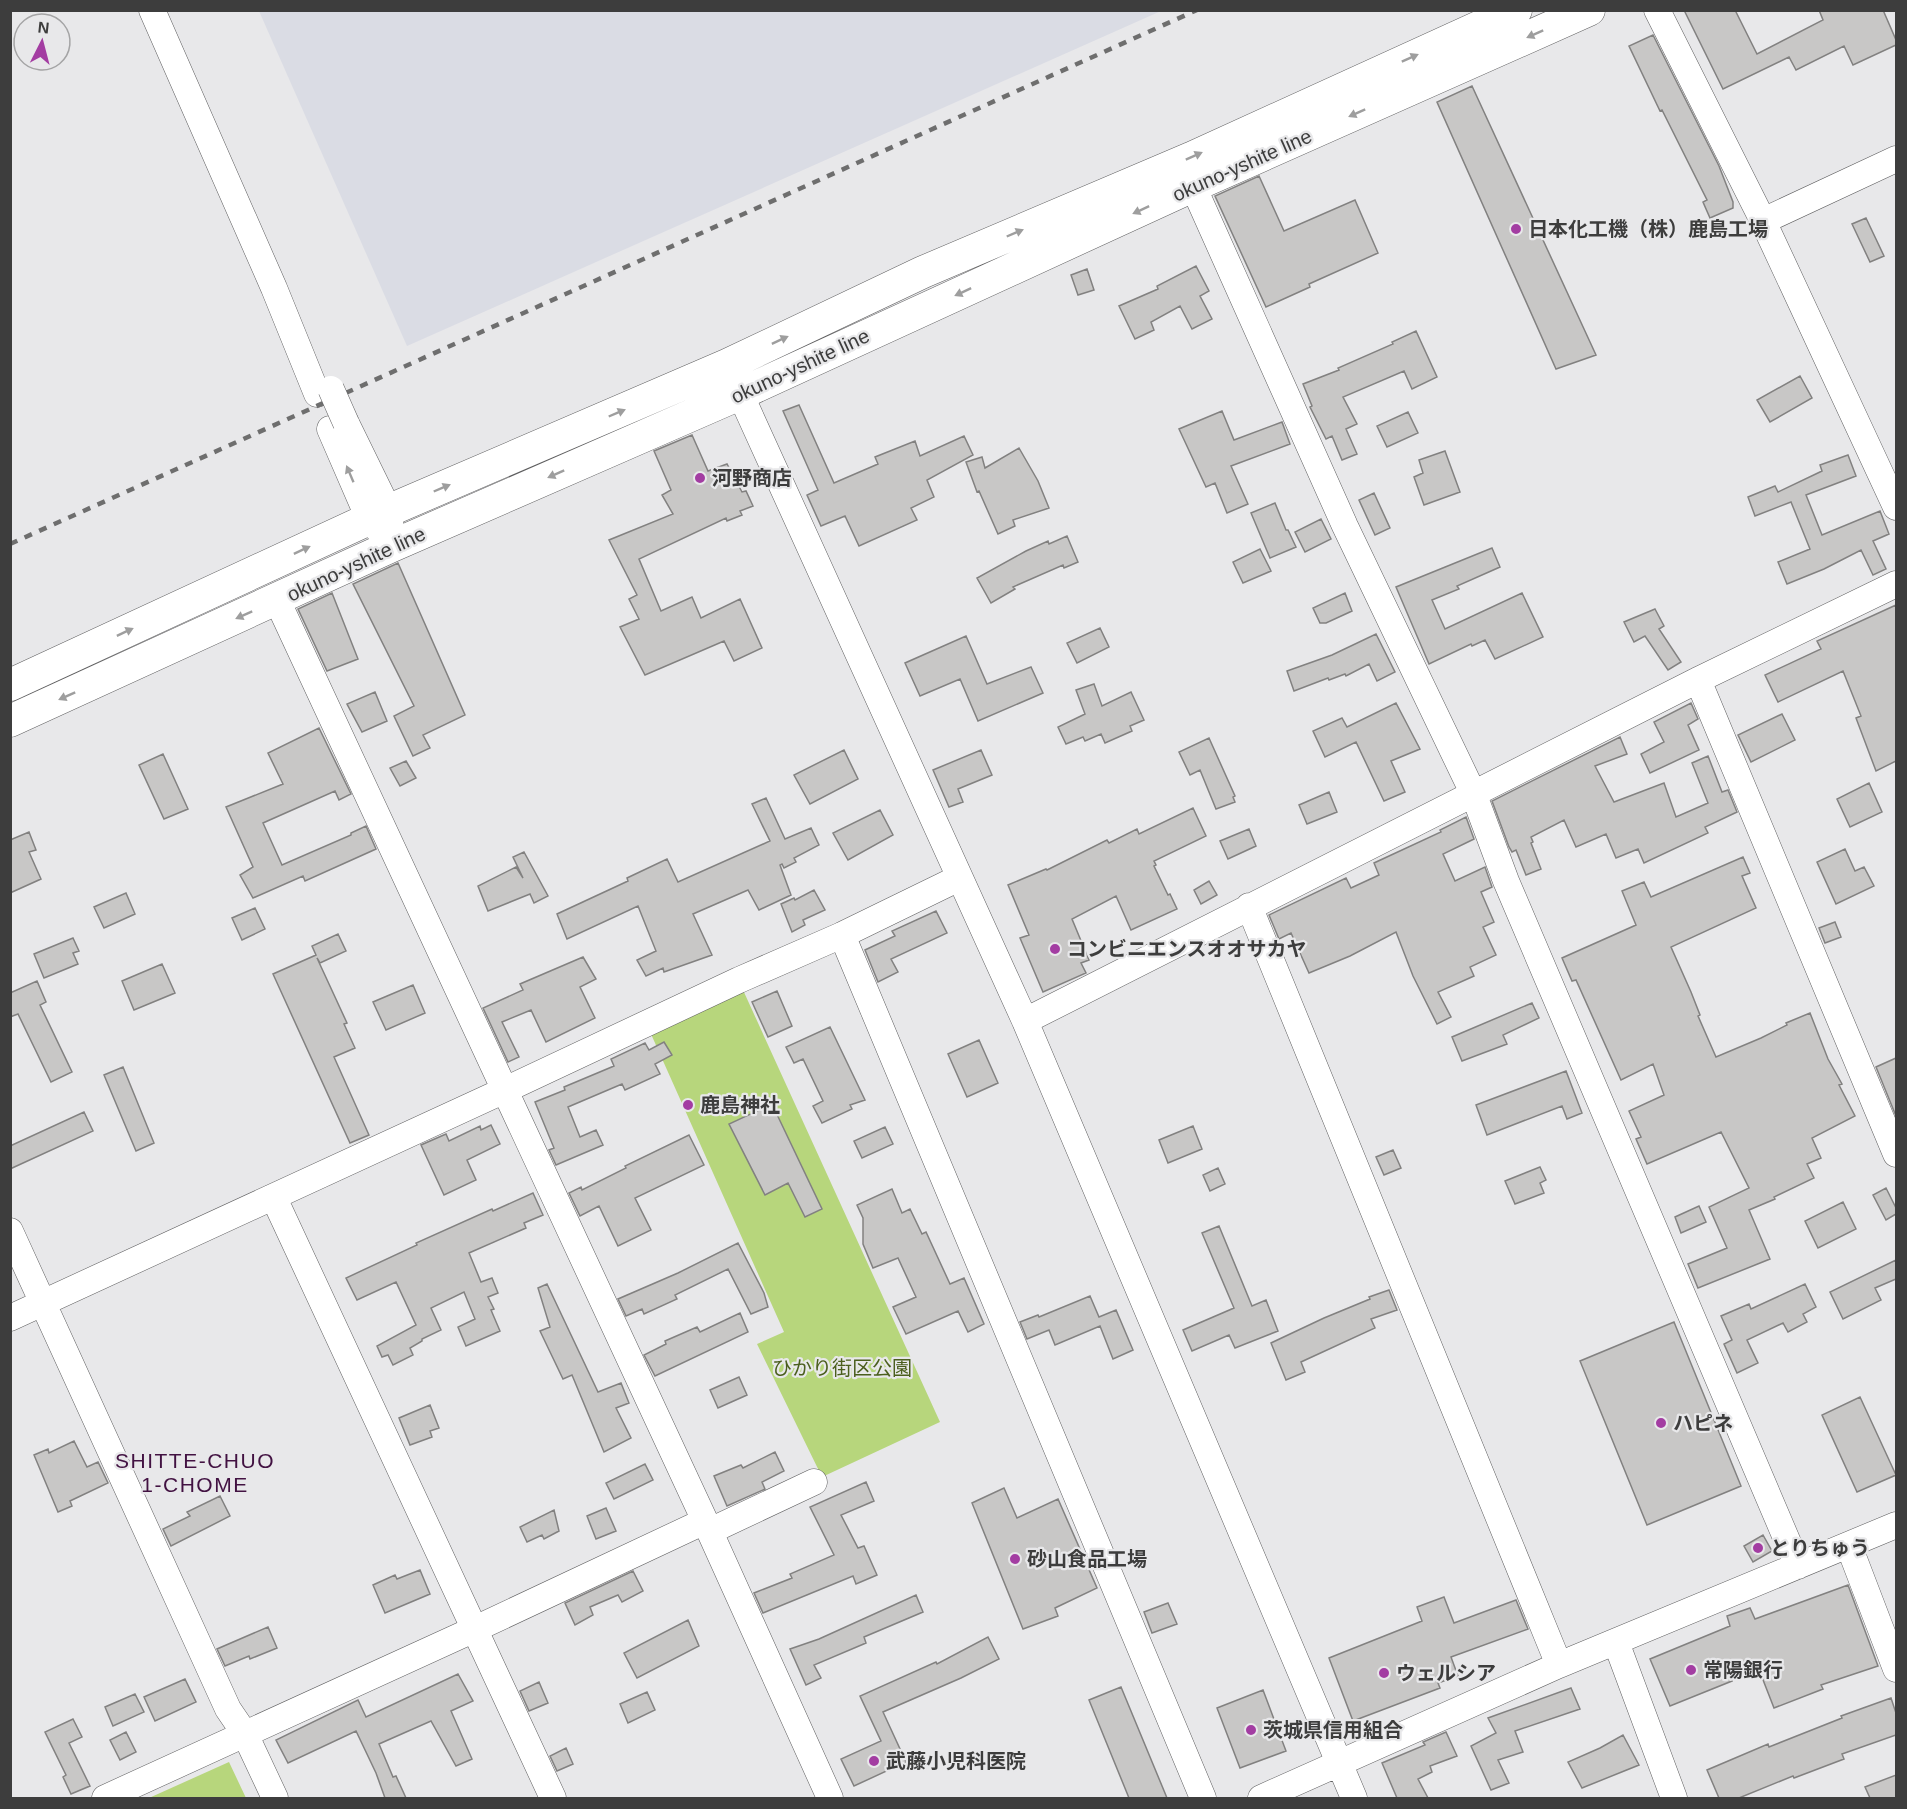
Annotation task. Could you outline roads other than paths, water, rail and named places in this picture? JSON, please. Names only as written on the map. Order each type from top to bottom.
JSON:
[{"type":"main road","name":"okuno-yshite line","points":[[10,685],[379,515],[727,365],[923,272],[1191,158],[1516,10]]},
{"type":"main road","name":"okuno-yshite line","points":[[10,721],[392,546],[740,394],[1193,186],[1588,10]]},
{"type":"street","points":[[153,10],[274,288],[324,391]]},
{"type":"street","points":[[167,10],[338,426],[392,546]]},
{"type":"street","points":[[1657,10],[1763,221],[1896,507]]},
{"type":"street","points":[[1763,221],[1896,159]]},
{"type":"street","points":[[1193,186],[1346,526],[1474,795],[1506,881],[1798,1566]]},
{"type":"street","points":[[727,365],[1024,1021],[1337,1763],[1354,1798]]},
{"type":"street","points":[[1024,1021],[1698,680],[1896,584]]},
{"type":"street","points":[[277,600],[506,1090],[830,1798]]},
{"type":"street","points":[[1698,680],[1896,1154]]},
{"type":"street","points":[[10,1318],[274,1198],[739,980],[842,935],[959,878]]},
{"type":"street","points":[[1249,906],[1559,1665]]},
{"type":"street","points":[[842,935],[1203,1798]]},
{"type":"street","points":[[274,1198],[554,1798]]},
{"type":"street","points":[[10,1231],[228,1709],[245,1734],[275,1798]]},
{"type":"street","points":[[105,1798],[475,1629],[707,1526],[814,1482]]},
{"type":"street","points":[[1261,1798],[1559,1665],[1896,1525]]},
{"type":"street","points":[[1849,1546],[1896,1669]]},
{"type":"street","points":[[1616,1642],[1674,1798]]},
{"type":"railway","points":[[10,544],[1197,10]]},
{"type":"place","name":"日本化工機（株）鹿島工場","points":[[1516,229]]},
{"type":"place","name":"河野商店","points":[[700,478]]},
{"type":"place","name":"コンビニエンスオオサカヤ","points":[[1055,949]]},
{"type":"place","name":"鹿島神社","points":[[688,1105]]},
{"type":"place","name":"ハピネ","points":[[1661,1423]]},
{"type":"place","name":"とりちゅう","points":[[1758,1548]]},
{"type":"place","name":"砂山食品工場","points":[[1015,1559]]},
{"type":"place","name":"常陽銀行","points":[[1691,1670]]},
{"type":"place","name":"ウェルシア","points":[[1384,1673]]},
{"type":"place","name":"茨城県信用組合","points":[[1251,1730]]},
{"type":"place","name":"武藤小児科医院","points":[[874,1761]]},
{"type":"district","name":"SHITTE-CHUO 1-CHOME","points":[[195,1473]]},
{"type":"park label","name":"ひかり街区公園","points":[[842,1368]]}]
